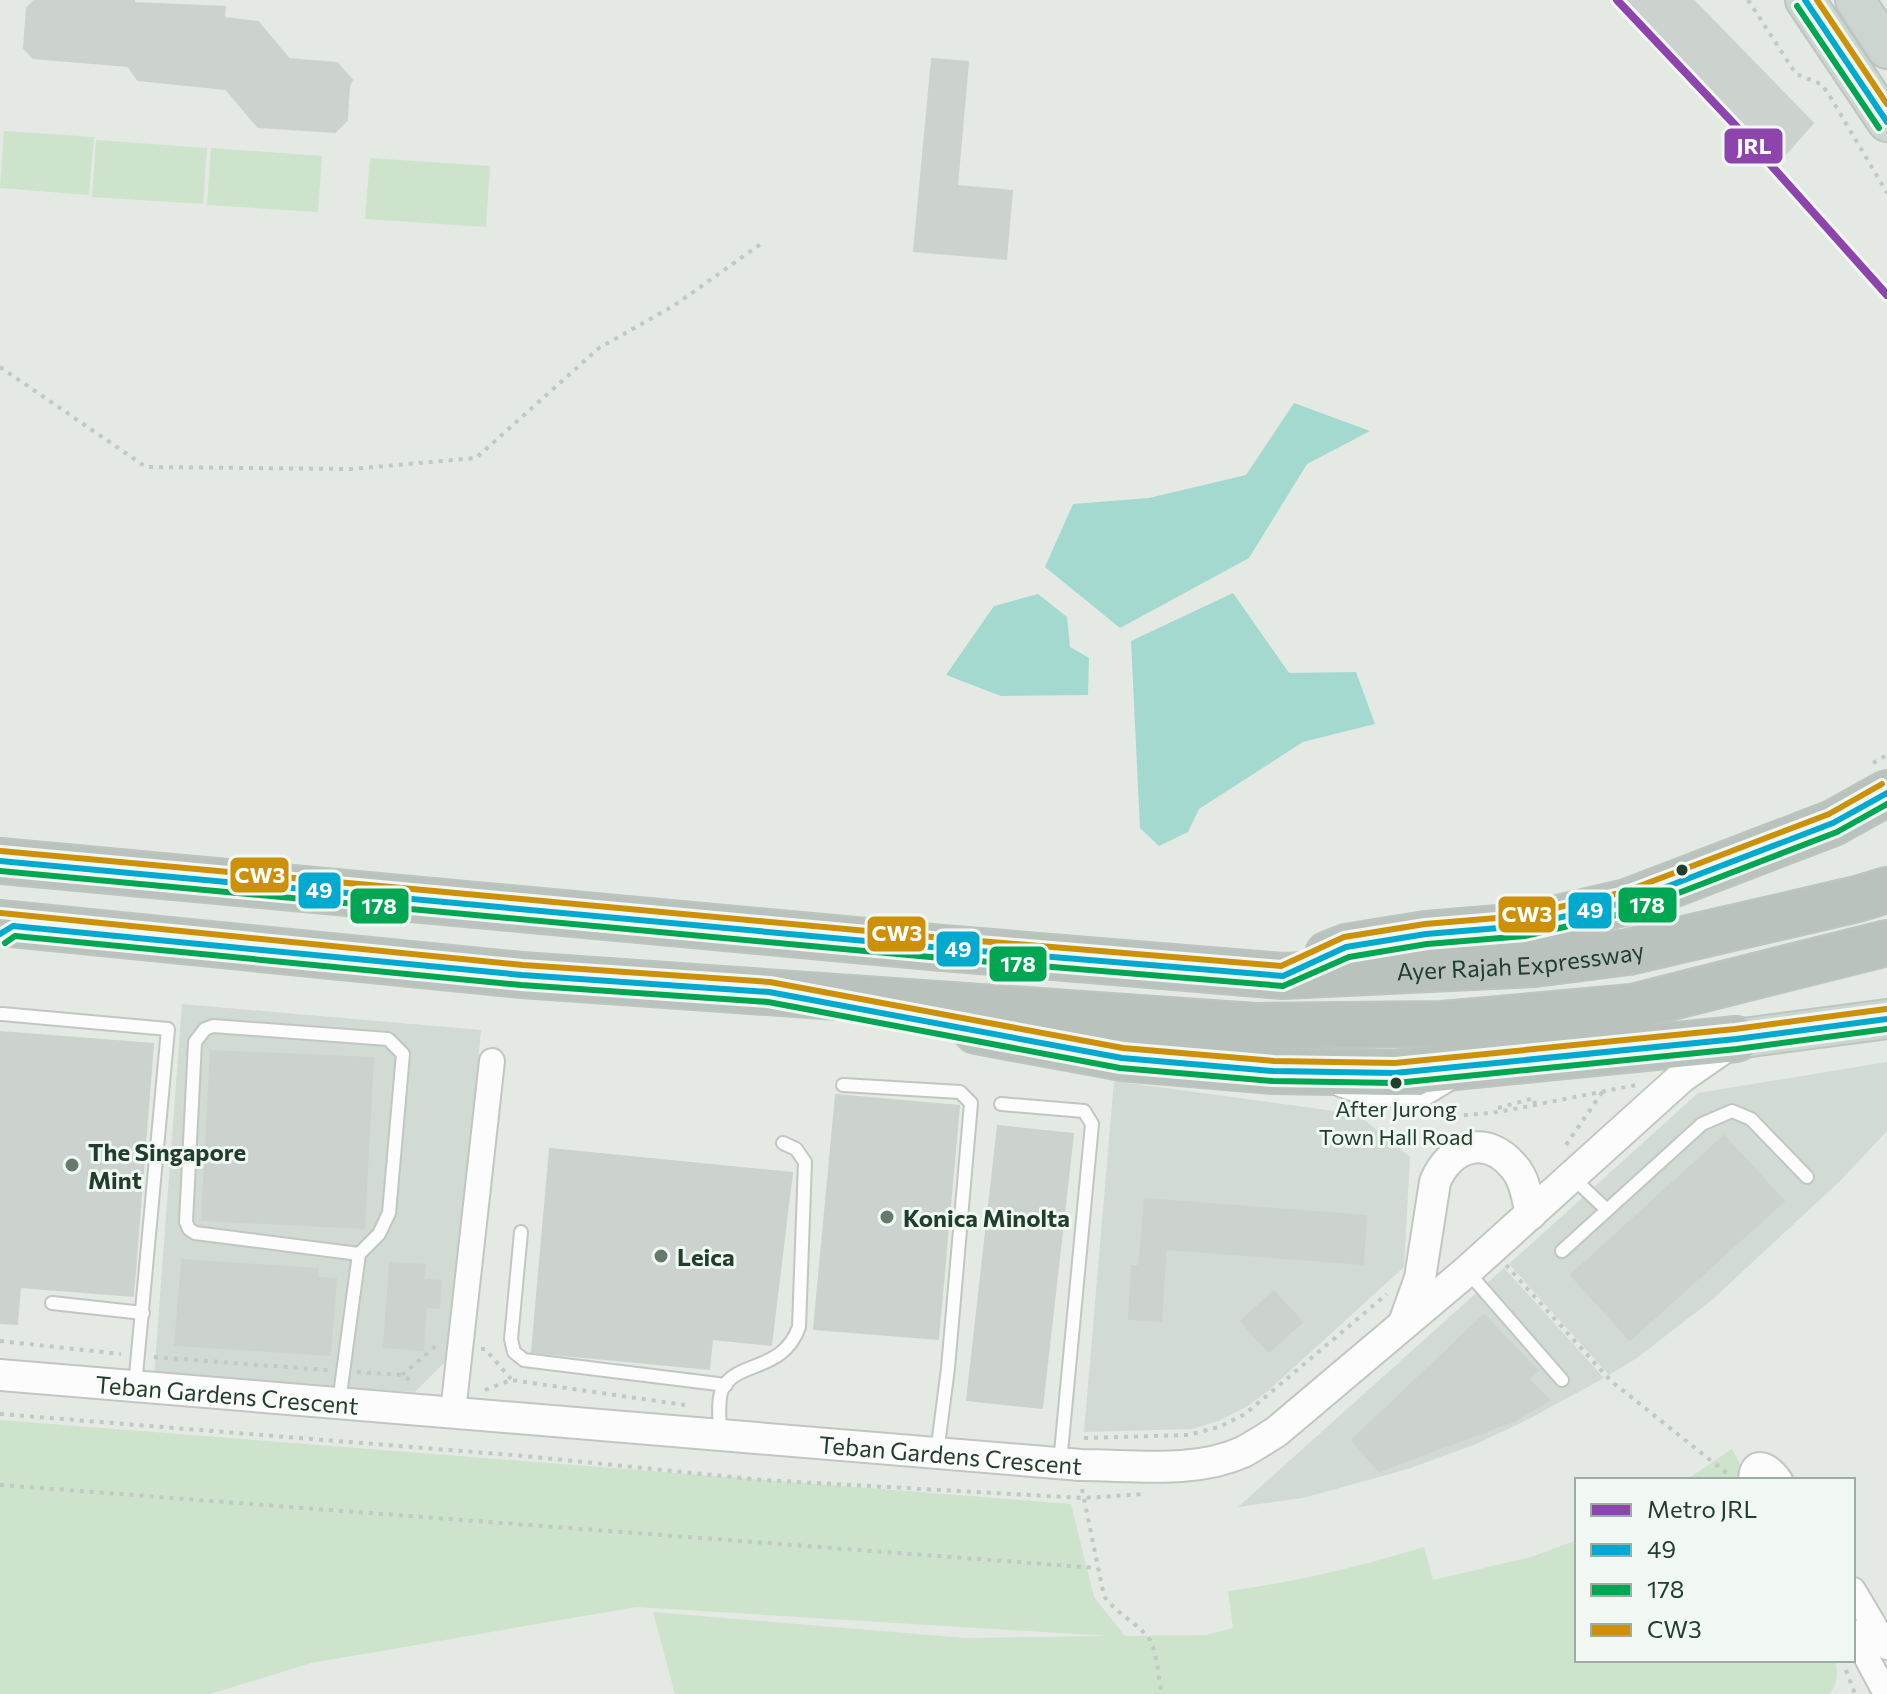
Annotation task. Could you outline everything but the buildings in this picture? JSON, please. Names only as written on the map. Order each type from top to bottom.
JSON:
[{"type":"highway","points":[[1283,976],[1346,947],[1426,934],[1523,926],[1627,902],[1833,823],[1887,793]]},
{"type":"highway","name":"Ayer Rajah Expressway","points":[[0,861],[931,947],[1283,976],[1535,964],[1628,952],[1887,890]]},
{"type":"highway","points":[[4,928],[522,975],[1255,1026],[1442,1024],[1632,1007],[1887,943]]},
{"type":"highway","points":[[769,992],[1122,1058],[1289,1072],[1395,1073],[1736,1039]]},
{"type":"main road","points":[[1805,0],[1887,122]]},
{"type":"main road","points":[[1857,1],[1887,49]]},
{"type":"main road","points":[[1736,1039],[1887,1019]]},
{"type":"street","points":[[1531,1214],[1567,1164],[1736,1039]]},
{"type":"street","points":[[454,1401],[492,1061]]},
{"type":"street","name":"Teban Gardens Crescent","points":[[0,1375],[339,1402],[454,1401],[720,1422],[937,1453],[1068,1455],[1171,1466],[1203,1463],[1242,1452],[1276,1432],[1467,1271],[1531,1214],[1516,1168],[1503,1156],[1488,1148],[1475,1147],[1449,1158],[1440,1169],[1435,1182],[1420,1278],[1403,1324]]},
{"type":"street","points":[[1751,1478],[1751,1472],[1765,1464],[1771,1466],[1779,1478]]},
{"type":"street","points":[[1855,1593],[1887,1647]]},
{"type":"street","points":[[1855,1636],[1886,1694]]},
{"type":"lane","points":[[2,1014],[168,1029],[135,1386]]},
{"type":"lane","points":[[339,1402],[359,1254],[379,1234],[389,1213],[403,1054],[388,1039],[213,1026],[205,1029],[195,1042],[186,1222],[189,1229],[195,1233],[359,1254]]},
{"type":"lane","points":[[843,1085],[960,1092],[971,1103],[948,1368],[937,1453]]},
{"type":"lane","points":[[1001,1104],[1084,1111],[1092,1124],[1068,1455]]},
{"type":"lane","points":[[1562,1251],[1702,1124],[1732,1111],[1751,1119],[1807,1177]]},
{"type":"lane","points":[[720,1422],[722,1391],[726,1385],[739,1374],[784,1353],[799,1327],[805,1162],[796,1149],[783,1143]]},
{"type":"lane","points":[[1567,1164],[1607,1210]]},
{"type":"lane","points":[[521,1232],[511,1339],[514,1352],[524,1360],[726,1385]]},
{"type":"lane","points":[[1467,1271],[1562,1380]]},
{"type":"lane","points":[[52,1303],[143,1313]]},
{"type":"path","points":[[1748,0],[1796,74],[1821,84],[1828,93],[1887,193]]},
{"type":"path","points":[[0,367],[146,467],[351,469],[476,458],[599,348],[675,305],[762,243]]},
{"type":"path","points":[[1434,1118],[1499,1112],[1682,1077]]},
{"type":"path","points":[[1567,1164],[1603,1091]]},
{"type":"path","points":[[1498,1108],[1534,1098],[1535,1105]]},
{"type":"path","points":[[1499,1258],[1611,1381],[1732,1477],[1738,1478]]},
{"type":"path","points":[[1162,1694],[1152,1644],[1146,1634],[1113,1610],[1104,1596],[1083,1498],[1068,1455],[1188,1435],[1219,1427],[1245,1414],[1396,1285]]},
{"type":"path","points":[[0,1341],[138,1356],[402,1375],[420,1387],[454,1401],[511,1380],[720,1422]]},
{"type":"path","points":[[0,1414],[524,1456],[763,1480],[1083,1498]]},
{"type":"path","points":[[0,1485],[1097,1568]]},
{"type":"path","points":[[1843,1662],[1855,1694]]},
{"type":"shaded area","points":[[182,1004],[481,1030],[452,1355],[415,1392],[154,1376]]},
{"type":"shaded area","points":[[1887,1062],[1887,1131],[1840,1181],[1713,1299],[1637,1358],[1609,1375],[1509,1264],[1698,1093]]},
{"type":"shaded area","points":[[1114,1081],[1357,1114],[1410,1157],[1404,1267],[1269,1390],[1246,1407],[1218,1421],[1192,1429],[1084,1432]]},
{"type":"shaded area","points":[[1504,1268],[1604,1378],[1476,1444],[1408,1469],[1303,1498],[1238,1507]]},
{"type":"green space","points":[[4,131],[94,137],[89,195],[0,188]]},
{"type":"green space","points":[[96,140],[207,148],[203,204],[92,197]]},
{"type":"green space","points":[[211,148],[322,156],[318,212],[207,205]]},
{"type":"green space","points":[[370,158],[490,166],[486,227],[365,219]]},
{"type":"green space","points":[[0,1420],[1071,1504],[1094,1597],[1125,1636],[1206,1635],[1233,1628],[1228,1591],[1327,1573],[1424,1547],[1433,1580],[1531,1557],[1575,1541],[1575,1662],[1835,1662],[1837,1669],[1829,1694],[675,1694],[653,1612],[966,1638],[1108,1636],[636,1607],[311,1663],[210,1694],[0,1694]]},
{"type":"green space","points":[[1732,1449],[1747,1478],[1689,1478]]},
{"type":"water","points":[[1294,403],[1370,431],[1307,464],[1249,558],[1120,628],[1045,567],[1073,504],[1149,498],[1246,475]]},
{"type":"water","points":[[1233,593],[1289,673],[1356,672],[1375,724],[1303,742],[1199,809],[1188,832],[1159,846],[1140,828],[1131,641]]},
{"type":"water","points":[[1038,594],[1067,617],[1070,647],[1089,658],[1088,695],[1001,696],[946,675],[994,606]]},
{"type":"metro line","name":"JRL","points":[[1617,0],[1735,125],[1887,295]]},
{"type":"transit line","name":"49","points":[[1805,0],[1887,122]]},
{"type":"transit line","name":"CW3","points":[[1817,0],[1887,104]]},
{"type":"transit line","name":"178","points":[[1797,6],[1879,128]]},
{"type":"transit line","name":"CW3","points":[[1,851],[1281,966],[1344,937],[1425,924],[1521,916],[1624,892],[1829,814],[1882,784]]},
{"type":"transit line","name":"49","points":[[0,861],[931,947],[1283,976],[1346,947],[1426,934],[1523,926],[1627,902],[1833,823],[1887,793]]},
{"type":"transit line","name":"178","points":[[0,871],[930,957],[1283,986],[1349,957],[1427,944],[1525,936],[1629,912],[1837,832],[1887,804]]},
{"type":"transit line","name":"CW3","points":[[1,913],[523,965],[770,982],[1123,1048],[1274,1061],[1395,1063],[1735,1029],[1886,1009]]},
{"type":"transit line","name":"49","points":[[0,934],[13,926],[522,975],[769,992],[1122,1058],[1273,1071],[1395,1073],[1736,1039],[1887,1019]]},
{"type":"transit line","name":"178","points":[[5,943],[15,936],[521,985],[768,1002],[1120,1068],[1273,1081],[1396,1083],[1737,1049],[1887,1029]]},
{"type":"place","name":"After Jurong Town Hall Road","points":[[1396,1083]]},
{"type":"place","name":"The Singapore Mint","points":[[72,1165]]},
{"type":"place","name":"Konica Minolta","points":[[887,1217]]},
{"type":"place","name":"Leica","points":[[661,1256]]}]
